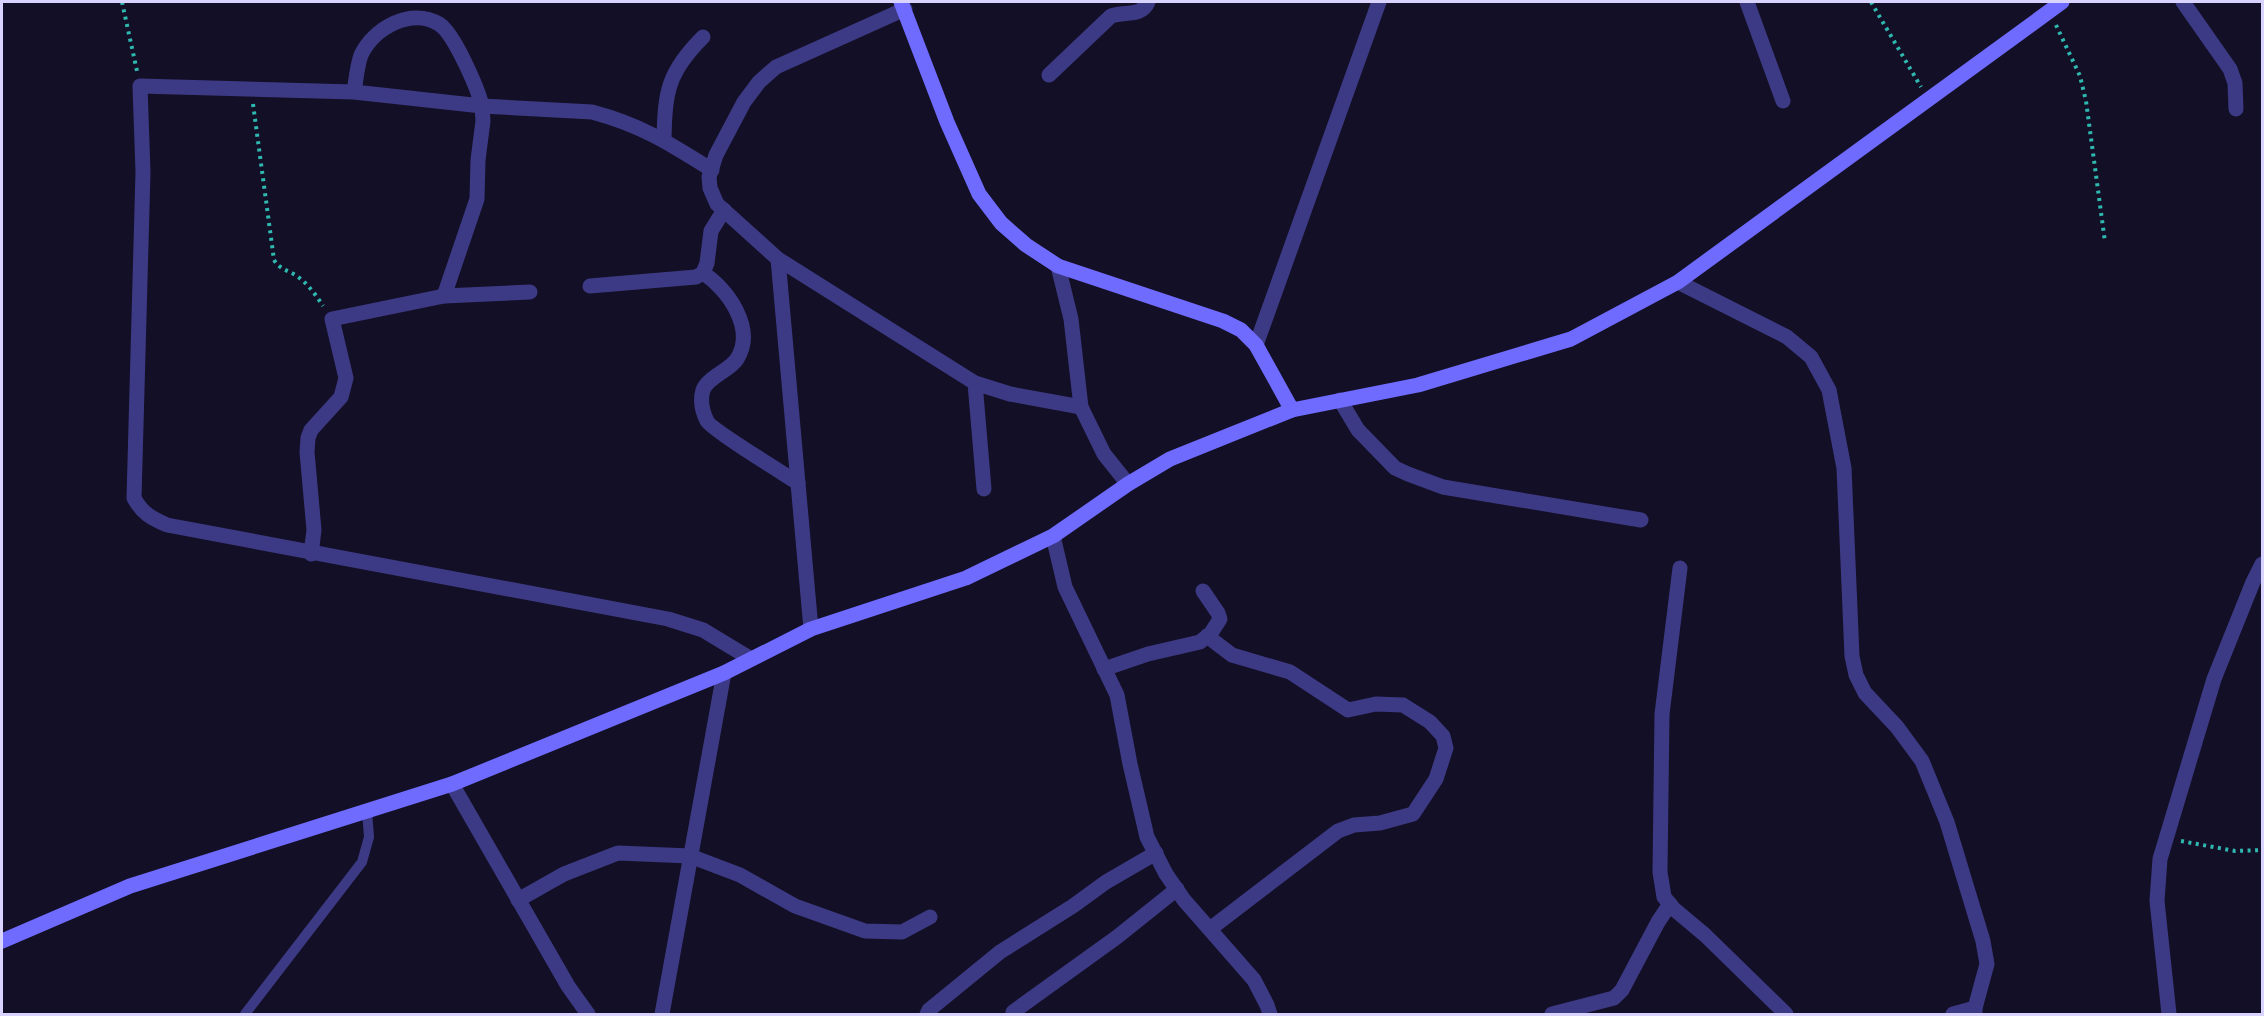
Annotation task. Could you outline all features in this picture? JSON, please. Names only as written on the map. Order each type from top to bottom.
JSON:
[{"type":"street","points":[[1049,75],[1111,16],[1139,12],[1147,6],[1148,2]]},
{"type":"street","points":[[1256,345],[1378,2]]},
{"type":"street","points":[[1747,2],[1783,101]]},
{"type":"street","points":[[2,941],[130,886],[452,784],[724,673],[811,629],[966,578],[1053,536],[1128,484],[1170,459],[1292,410],[1418,385],[1571,339],[1678,282],[2062,2]]},
{"type":"street","points":[[2183,2],[2229,69],[2235,83],[2236,109]]},
{"type":"street","points":[[1081,407],[1010,394],[975,383],[778,259],[717,204],[710,188],[716,155],[744,102],[759,82],[776,67],[903,5],[947,122],[979,194],[1001,223],[1026,245],[1058,266],[1223,321],[1241,330],[1256,345],[1292,410]]},
{"type":"street","points":[[354,92],[361,56],[376,34],[400,20],[418,17],[440,24],[456,45],[479,95],[483,121],[478,160],[477,199],[444,296]]},
{"type":"street","points":[[664,139],[664,106],[670,80],[683,57],[703,37]]},
{"type":"street","points":[[712,170],[664,139],[626,122],[592,112],[482,106],[354,92],[140,86],[143,172],[134,498],[146,514],[167,525],[311,554],[668,619],[703,630],[751,659]]},
{"type":"street","points":[[590,286],[696,277],[703,273],[707,263],[711,231],[724,210]]},
{"type":"street","points":[[778,259],[811,629]]},
{"type":"street","points":[[1058,266],[1071,319],[1081,407],[1104,454],[1128,484]]},
{"type":"street","points":[[703,273],[724,291],[737,311],[743,334],[742,347],[736,360],[704,387],[701,403],[707,423],[798,483]]},
{"type":"street","points":[[1678,282],[1787,337],[1810,357],[1829,390],[1844,468],[1852,656],[1856,675],[1865,693],[1897,727],[1922,761],[1947,822],[1983,941],[1987,964],[1975,1011],[1953,1014]]},
{"type":"street","points":[[311,554],[315,530],[308,438],[311,430],[341,397],[346,378],[332,319],[444,296],[530,292]]},
{"type":"street","points":[[975,383],[984,489]]},
{"type":"street","points":[[1340,400],[1358,430],[1395,468],[1408,474],[1443,487],[1641,520]]},
{"type":"street","points":[[1053,536],[1065,587],[1117,695],[1147,837],[1166,874],[1177,889],[1254,980],[1270,1014]]},
{"type":"street","points":[[2169,1014],[2157,901],[2160,859],[2214,679],[2262,564]]},
{"type":"street","points":[[1680,568],[1662,714],[1660,872],[1664,897],[1786,1014]]},
{"type":"street","points":[[1104,669],[1148,654],[1200,642],[1208,636],[1220,619],[1203,591]]},
{"type":"street","points":[[1208,636],[1232,655],[1290,672],[1348,710],[1376,704],[1403,705],[1430,722],[1443,736],[1446,748],[1436,780],[1413,814],[1380,823],[1354,825],[1338,831],[1210,929]]},
{"type":"street","points":[[662,1014],[724,673]]},
{"type":"street","points":[[452,784],[568,986],[588,1014]]},
{"type":"street","points":[[518,900],[564,874],[618,853],[690,856],[740,875],[795,906],[865,931],[902,932],[930,917]]},
{"type":"street","points":[[927,1014],[1000,952],[1073,906],[1106,882],[1156,853]]},
{"type":"street","points":[[1013,1012],[1117,937],[1177,889]]},
{"type":"street","points":[[1552,1014],[1614,998],[1622,990],[1670,904]]},
{"type":"lane","points":[[245,1014],[362,862],[369,837],[367,811]]},
{"type":"path","points":[[122,2],[140,86]]},
{"type":"path","points":[[1872,2],[1928,98]]},
{"type":"path","points":[[2049,11],[2080,76],[2086,102],[2105,242]]},
{"type":"path","points":[[251,89],[274,260],[279,268],[297,276],[313,290],[332,319]]},
{"type":"path","points":[[2166,837],[2235,852],[2262,850]]}]
